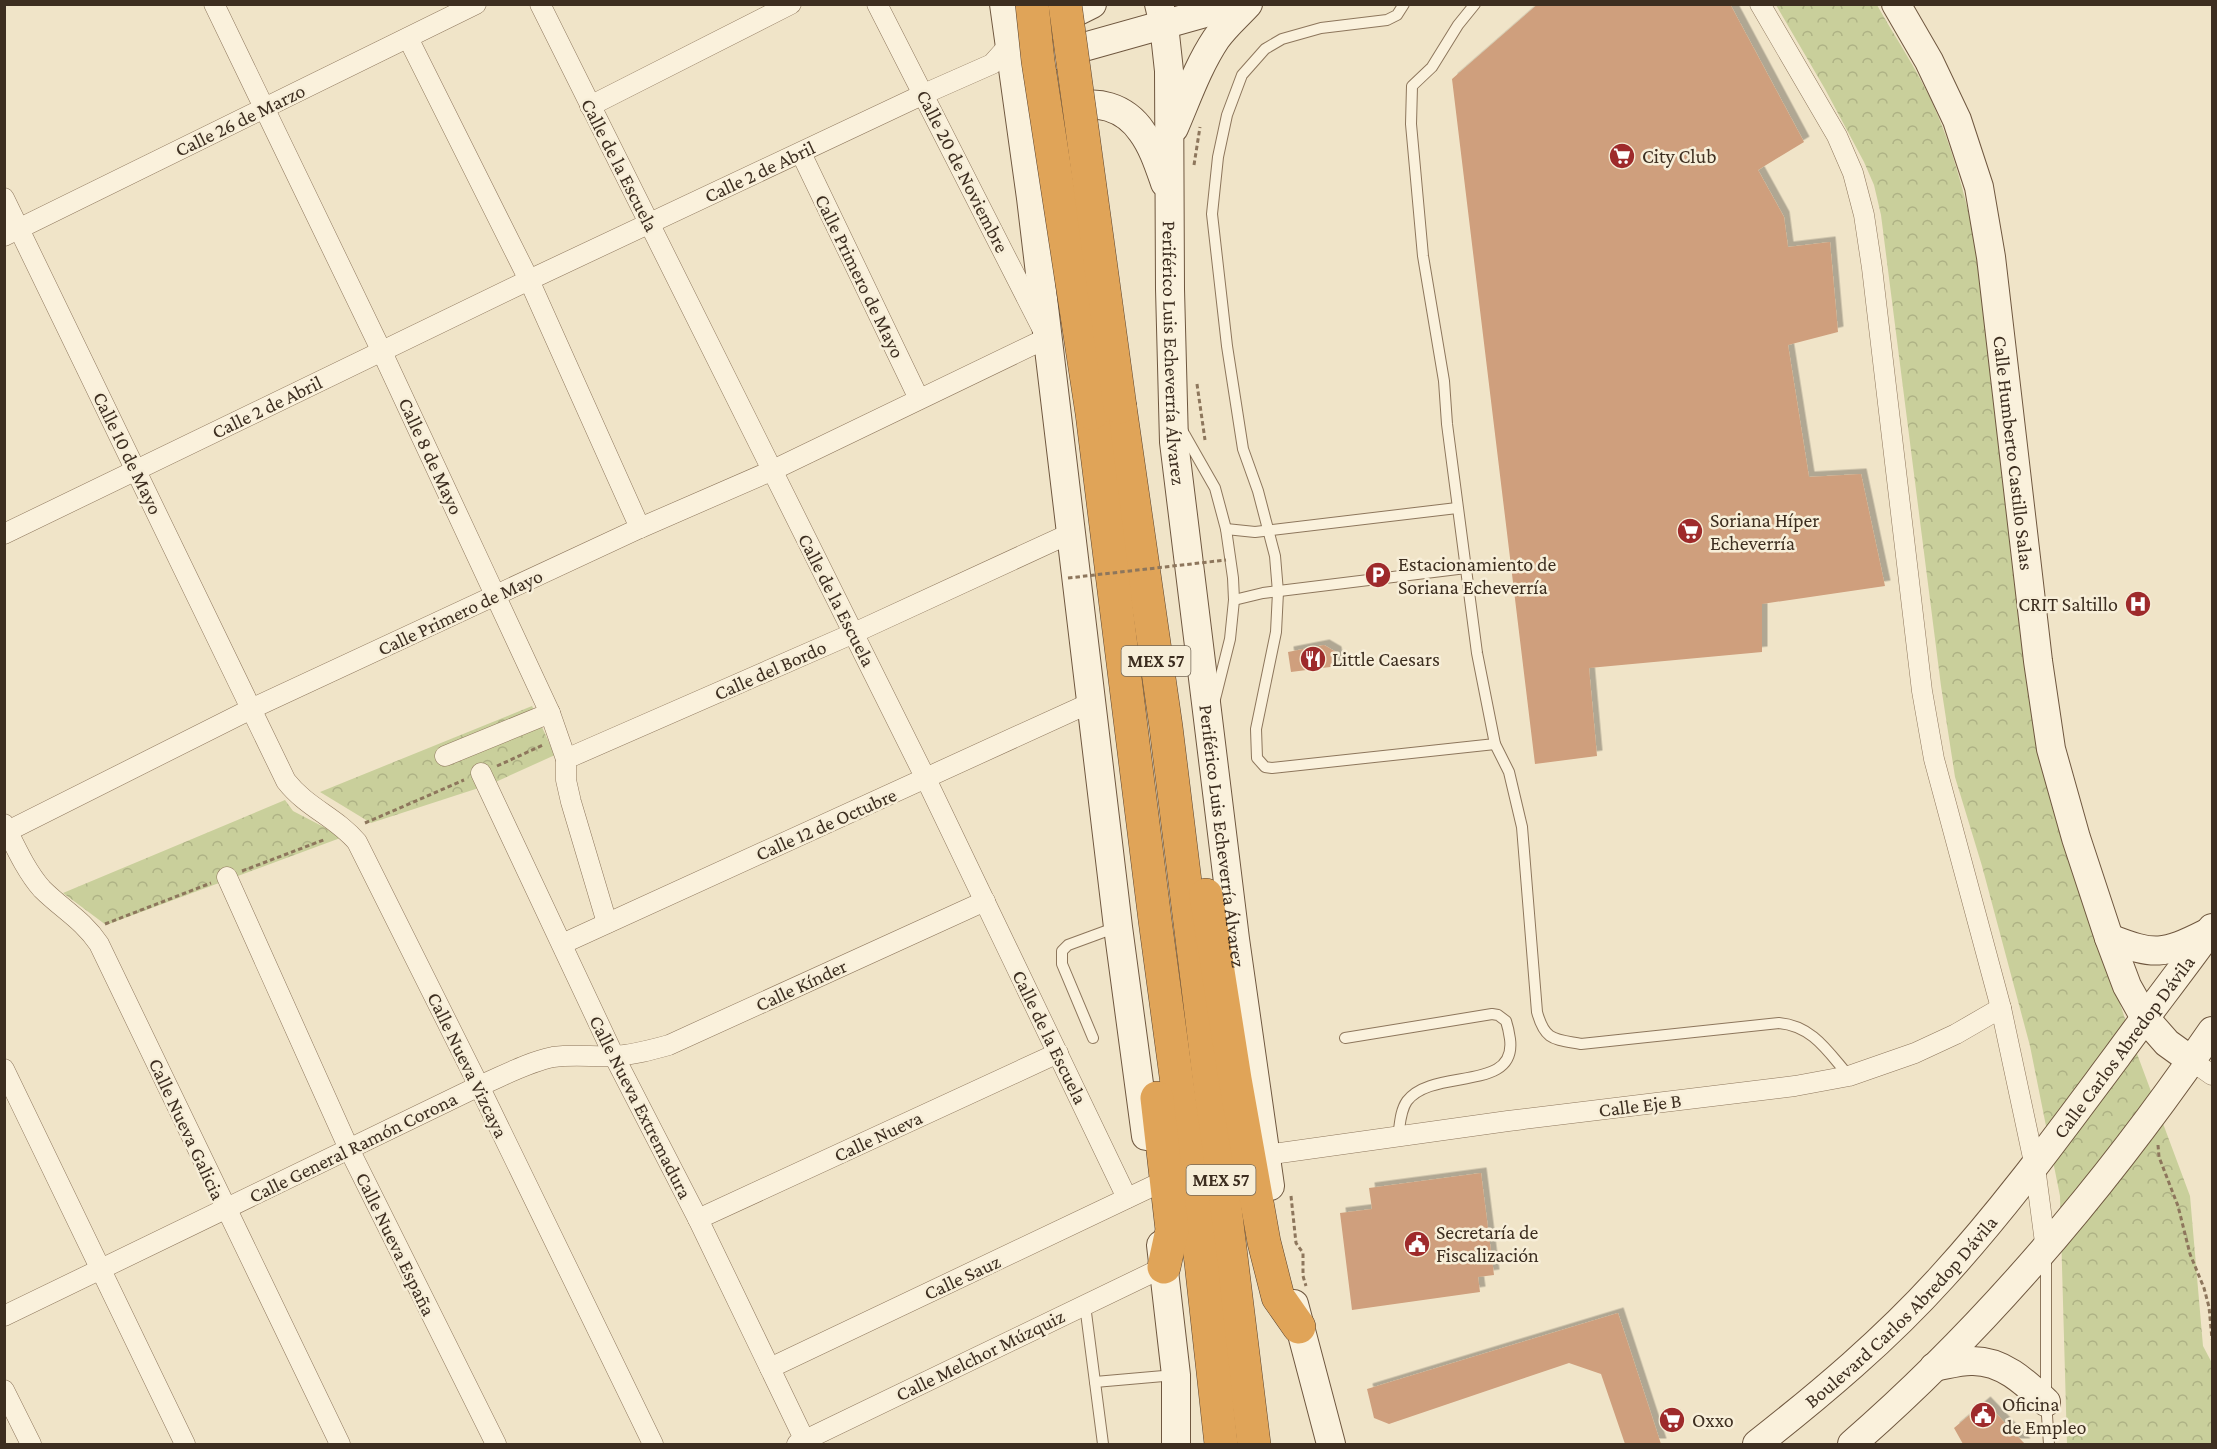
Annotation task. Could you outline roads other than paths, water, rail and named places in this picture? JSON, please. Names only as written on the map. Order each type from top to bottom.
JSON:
[{"type":"highway","name":"MEX 57","points":[[1032,4],[1038,61],[1166,727],[1254,1444]]},
{"type":"highway","name":"MEX 57","points":[[1065,4],[1106,410],[1136,769],[1201,1262],[1221,1444]]},
{"type":"highway","points":[[1136,769],[1124,794],[1122,815],[1172,1224],[1171,1242],[1164,1267]]},
{"type":"highway","points":[[1181,859],[1193,870],[1204,886],[1264,1242],[1278,1297],[1299,1327]]},
{"type":"street","name":"Calle 8 de Mayo","points":[[214,4],[382,352],[550,713],[566,759],[566,780],[571,802],[607,923]]},
{"type":"street","name":"Calle 26 de Marzo","points":[[12,233],[476,4]]},
{"type":"street","name":"Calle de la Escuela","points":[[540,4],[926,779],[1127,1198]]},
{"type":"street","points":[[590,106],[791,4]]},
{"type":"street","name":"Calle 20 de Noviembre","points":[[877,4],[1047,338]]},
{"type":"street","points":[[1004,4],[1005,59],[1031,198],[1090,703],[1164,1267],[1176,1375],[1176,1444]]},
{"type":"street","name":"Calle 2 de Abril","points":[[1005,59],[1092,4]]},
{"type":"street","name":"Calle 2 de Abril","points":[[4,534],[529,280],[924,94],[1005,59],[1162,15],[1237,4]]},
{"type":"street","points":[[1171,135],[1210,48],[1248,4]]},
{"type":"street","points":[[1760,4],[1837,136],[1853,173],[1864,215],[1874,280],[1922,691],[1934,759],[2001,1008],[2035,1167],[2046,1251]]},
{"type":"street","name":"Calle Humberto Castillo Salas","points":[[1896,4],[1929,61],[1957,120],[1979,187],[1991,257],[2037,661],[2051,749],[2076,838],[2127,986],[2145,1018],[2168,1043],[2202,1068]]},
{"type":"street","name":"Periférico Luis Echeverría Álvarez","points":[[1162,15],[1169,71],[1171,135],[1172,412],[1208,725],[1236,951],[1274,1213],[1299,1327],[1331,1444]]},
{"type":"street","points":[[408,38],[529,280],[640,528]]},
{"type":"street","points":[[1031,198],[1038,152],[1050,131],[1068,112],[1087,104],[1119,110],[1142,130],[1153,150],[1170,195]]},
{"type":"street","name":"Calle Primero de Mayo","points":[[801,153],[920,399]]},
{"type":"street","name":"Calle 10 de Mayo","points":[[4,198],[12,233],[136,470],[251,710]]},
{"type":"street","name":"Calle Primero de Mayo","points":[[6,830],[251,710],[640,528],[771,471],[1047,338]]},
{"type":"street","name":"Calle del Bordo","points":[[566,759],[854,633],[1071,533]]},
{"type":"street","name":"Calle 12 de Octubre","points":[[562,944],[1090,703]]},
{"type":"street","name":"Calle Nueva Vizcaya","points":[[251,710],[286,781],[306,803],[347,831],[357,842],[654,1444]]},
{"type":"street","points":[[445,756],[550,713]]},
{"type":"street","name":"Calle Nueva Extremadura","points":[[481,773],[614,1056],[698,1219],[770,1368],[801,1443]]},
{"type":"street","name":"Calle Nueva Galicia","points":[[6,830],[44,891],[80,920],[99,944],[340,1444]]},
{"type":"street","name":"Calle Nueva España","points":[[227,877],[349,1149],[496,1444]]},
{"type":"street","name":"Calle Kínder","points":[[614,1056],[643,1053],[669,1045],[985,901]]},
{"type":"street","points":[[2109,938],[2136,949],[2160,951],[2176,949],[2212,929]]},
{"type":"street","name":"Calle Carlos Abredop Dávila","points":[[2035,1167],[2212,929]]},
{"type":"street","name":"Calle Eje B","points":[[1265,1155],[1795,1086],[1849,1076],[1915,1053],[1956,1034],[2001,1008]]},
{"type":"street","points":[[1852,1444],[1934,1367],[2046,1251],[2119,1158],[2202,1068],[2212,1031]]},
{"type":"street","name":"Calle Nueva","points":[[698,1219],[1058,1053]]},
{"type":"street","name":"Calle General Ramón Corona","points":[[4,1316],[479,1086],[534,1063],[553,1058],[614,1056]]},
{"type":"street","points":[[4,1069],[185,1444]]},
{"type":"street","name":"Boulevard Carlos Abredop Dávila","points":[[1757,1444],[1820,1395],[1891,1329],[1955,1262],[2035,1167]]},
{"type":"street","name":"Calle Sauz","points":[[770,1368],[1153,1186]]},
{"type":"street","name":"Calle Melchor Múzquiz","points":[[801,1443],[1164,1267]]},
{"type":"street","points":[[1934,1367],[1969,1361],[1987,1362],[2006,1370],[2028,1385],[2046,1402]]},
{"type":"street","points":[[4,1390],[31,1444]]},
{"type":"lane","points":[[1404,4],[1397,15],[1387,20],[1321,28],[1282,39],[1265,49],[1242,75],[1227,115],[1218,157],[1212,204],[1214,242],[1235,407],[1243,449],[1258,491],[1275,556],[1278,592],[1276,632],[1256,729],[1257,759],[1265,767],[1272,768],[1495,744]]},
{"type":"lane","points":[[1475,4],[1458,25],[1432,67],[1412,86],[1411,124],[1423,256],[1444,381],[1457,508],[1477,653],[1495,744],[1509,772],[1522,827],[1537,1012],[1541,1028],[1550,1037],[1581,1044],[1779,1023],[1793,1024],[1809,1032],[1849,1076]]},
{"type":"lane","points":[[1172,412],[1215,488],[1226,530],[1233,578],[1234,600],[1230,639],[1208,725]]},
{"type":"lane","points":[[1226,530],[1255,532],[1457,508]]},
{"type":"lane","points":[[1234,600],[1278,592],[1466,568]]},
{"type":"lane","points":[[1093,1038],[1062,964],[1062,951],[1068,945],[1118,927]]},
{"type":"lane","points":[[1346,1038],[1492,1014],[1506,1021],[1511,1047],[1510,1055],[1503,1066],[1496,1071],[1440,1082],[1422,1089],[1408,1100],[1403,1109],[1398,1137]]},
{"type":"lane","points":[[2046,1251],[2046,1402],[2049,1444]]},
{"type":"lane","points":[[1085,1305],[1103,1444]]},
{"type":"lane","points":[[1095,1382],[1176,1375]]},
{"type":"place","name":"City Club","points":[[1622,156]]},
{"type":"place","name":"Soriana Híper Echeverría","points":[[1690,531]]},
{"type":"place","name":"Estacionamiento de Soriana Echeverría","points":[[1378,575]]},
{"type":"place","name":"CRIT Saltillo","points":[[2138,604]]},
{"type":"place","name":"Little Caesars","points":[[1313,659]]},
{"type":"place","name":"Secretaría de Fiscalización","points":[[1417,1244]]},
{"type":"place","name":"Oficina de Empleo","points":[[1983,1415]]},
{"type":"place","name":"Oxxo","points":[[1672,1420]]}]
